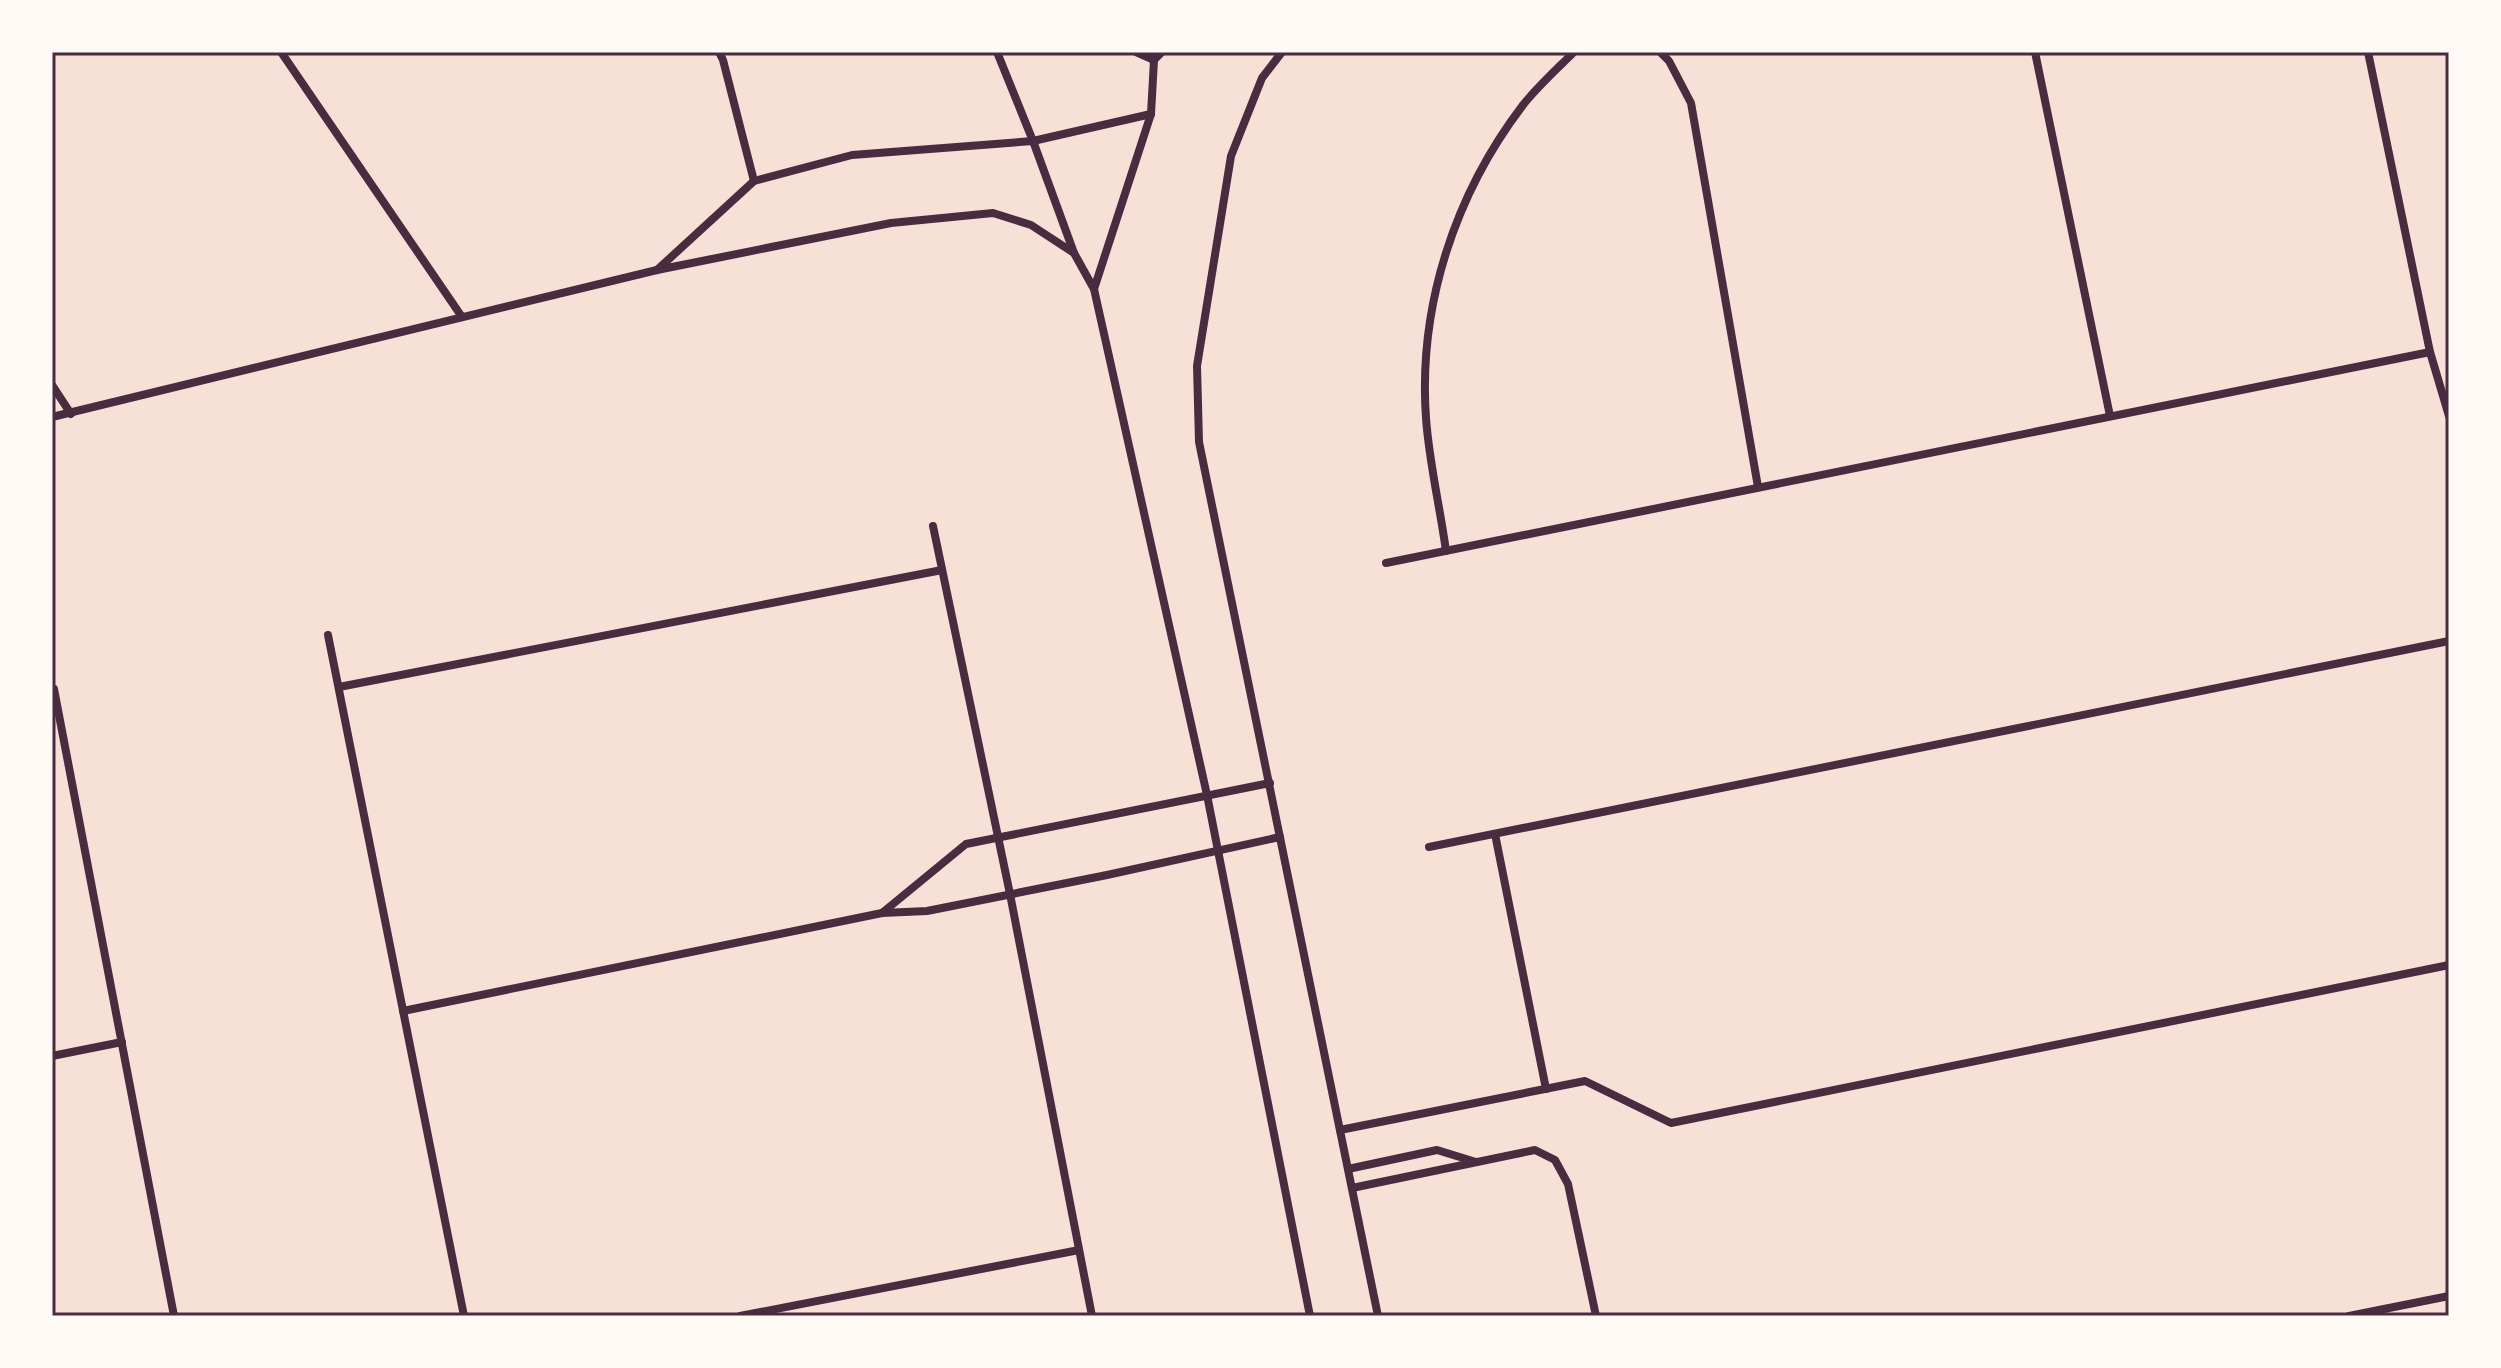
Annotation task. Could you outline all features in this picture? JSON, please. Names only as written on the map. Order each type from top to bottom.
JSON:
[{"type":"street","points":[[281,52],[462,317]]},
{"type":"street","points":[[719,52],[754,181]]},
{"type":"street","points":[[997,52],[1074,253],[1094,289],[1207,795],[1310,1316]]},
{"type":"street","points":[[1136,52],[1154,60]]},
{"type":"street","points":[[1094,289],[1151,114],[1154,60],[1162,52]]},
{"type":"street","points":[[1282,52],[1262,78],[1231,156],[1197,366],[1199,442],[1378,1316]]},
{"type":"street","points":[[1446,551],[1426,419],[1426,349],[1435,292],[1453,228],[1479,171],[1524,103],[1574,52]]},
{"type":"street","points":[[1660,52],[1669,61],[1691,103],[1758,487]]},
{"type":"street","points":[[2035,52],[2110,416]]},
{"type":"street","points":[[2368,52],[2430,352],[2449,416]]},
{"type":"street","points":[[657,270],[754,181],[852,155],[1033,141],[1151,114]]},
{"type":"street","points":[[52,417],[657,270],[891,223],[993,213],[1031,225],[1074,253]]},
{"type":"street","points":[[1386,563],[2430,352]]},
{"type":"street","points":[[52,385],[71,414]]},
{"type":"street","points":[[933,526],[1010,894],[1092,1316]]},
{"type":"street","points":[[339,687],[942,570]]},
{"type":"street","points":[[328,635],[464,1316]]},
{"type":"street","points":[[1429,847],[2449,641]]},
{"type":"street","points":[[54,689],[174,1316]]},
{"type":"street","points":[[52,743],[64,740]]},
{"type":"street","points":[[882,913],[966,844],[1270,783]]},
{"type":"street","points":[[1495,834],[1546,1089]]},
{"type":"street","points":[[403,1011],[882,913],[927,911],[1280,837]]},
{"type":"street","points":[[1340,1130],[1585,1081],[1671,1123],[2449,965]]},
{"type":"street","points":[[52,1056],[122,1042]]},
{"type":"street","points":[[1348,1169],[1437,1150],[1476,1162]]},
{"type":"street","points":[[1352,1188],[1535,1150],[1555,1160],[1568,1184],[1596,1316]]},
{"type":"street","points":[[740,1316],[1079,1250]]},
{"type":"street","points":[[2349,1316],[2449,1296]]}]
